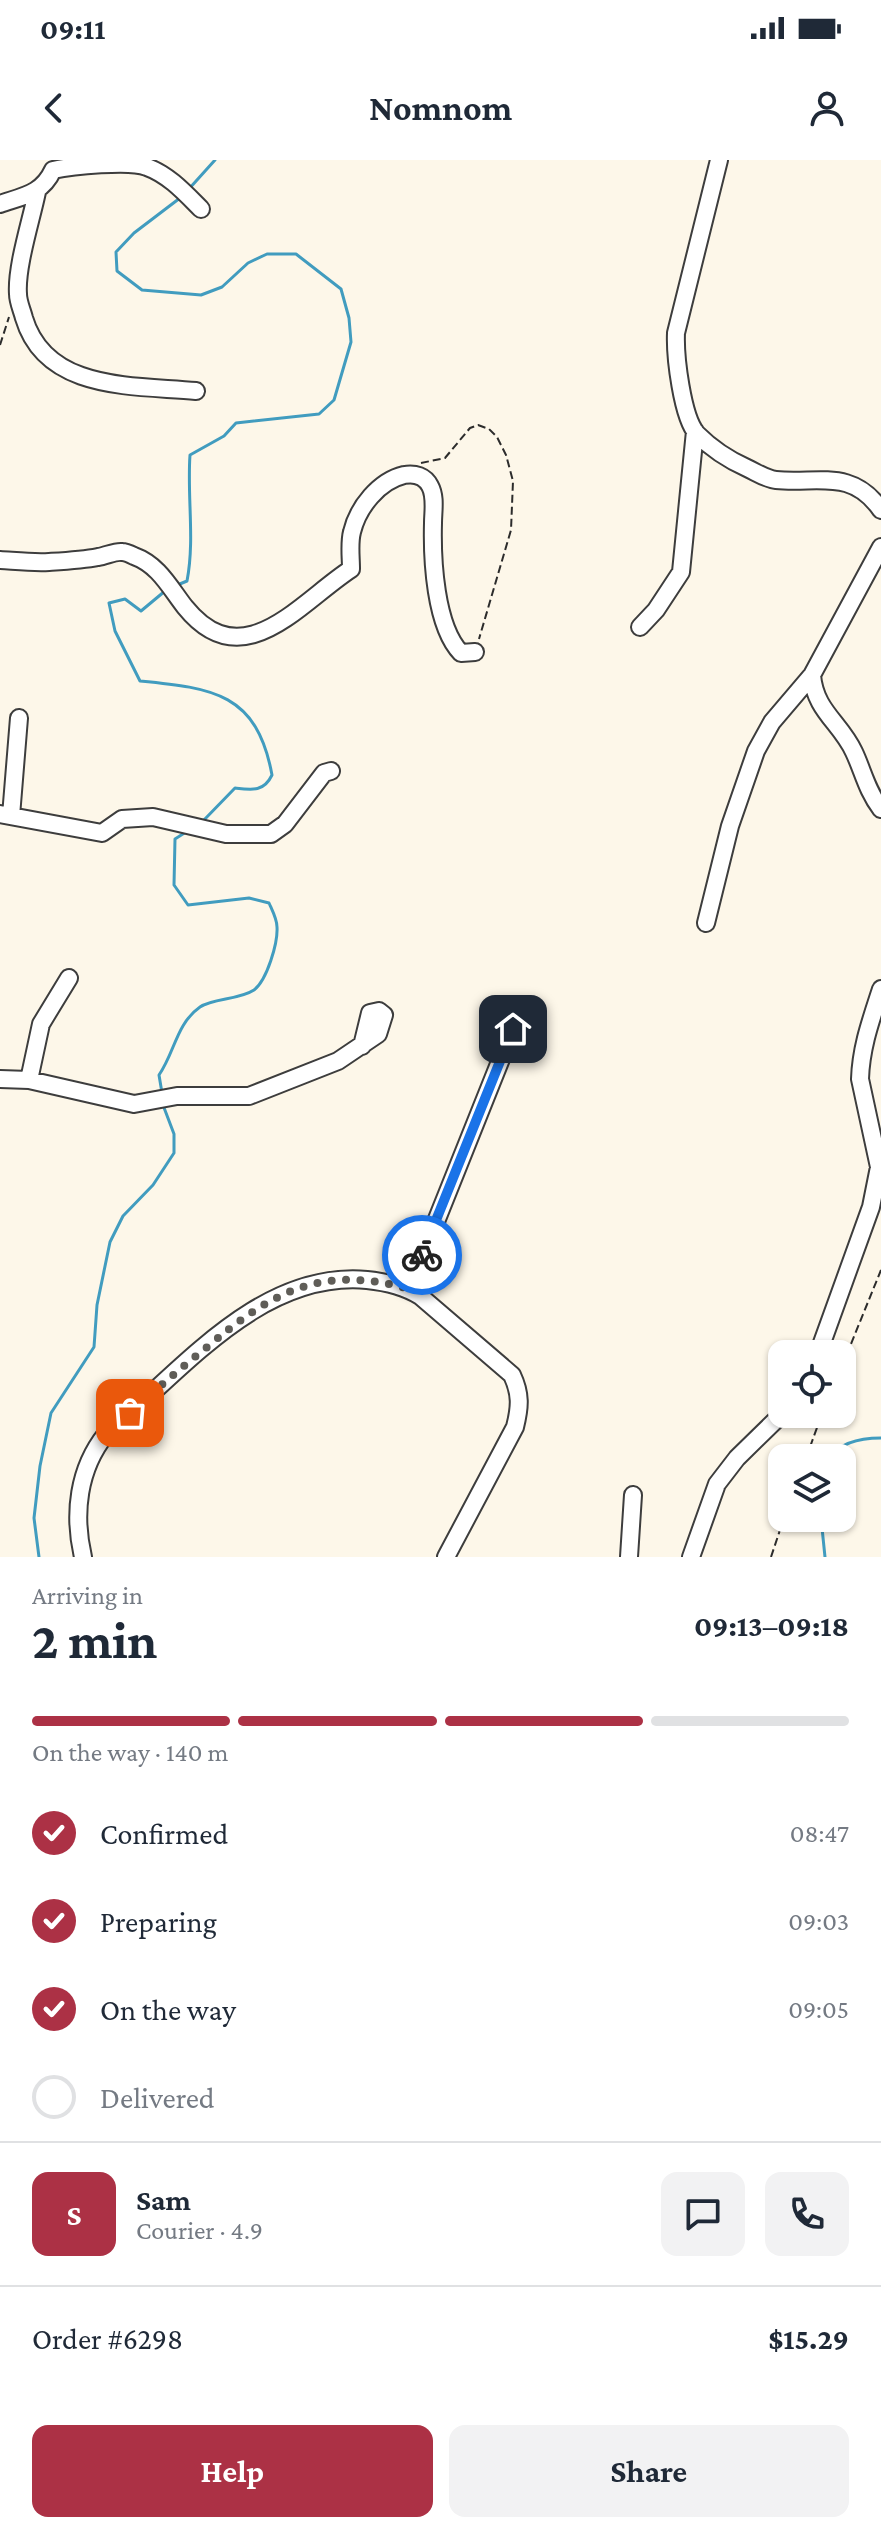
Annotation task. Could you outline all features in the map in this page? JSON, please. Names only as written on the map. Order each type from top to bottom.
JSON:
[{"type":"street","points":[[640,627],[656,610],[681,572],[695,431],[675,358],[676,333],[719,160]]},
{"type":"street","points":[[0,204],[37,192],[48,182],[53,170],[76,166],[145,165],[175,183],[201,209]]},
{"type":"street","points":[[37,192],[17,297],[28,331],[38,349],[71,374],[93,381],[196,391]]},
{"type":"street","points":[[695,431],[726,458],[762,475],[774,480],[809,478],[858,485],[881,510]]},
{"type":"street","points":[[0,560],[47,563],[97,558],[121,552],[139,558],[163,575],[199,622],[216,632],[233,637],[250,637],[288,618],[329,583],[351,569],[351,534],[360,511],[386,483],[411,474],[424,478],[431,488],[434,505],[433,578],[442,613],[458,650],[466,654],[475,652]]},
{"type":"street","points":[[706,923],[730,826],[756,751],[772,722],[812,675],[881,547]]},
{"type":"street","points":[[812,675],[818,703],[844,735],[869,791],[881,809]]},
{"type":"street","points":[[19,718],[6,815],[102,833],[122,819],[153,817],[226,834],[271,834],[285,824],[324,773],[331,771]]},
{"type":"street","points":[[29,1080],[41,1024],[69,978]]},
{"type":"street","points":[[823,1340],[878,1180],[879,1167],[860,1079],[863,1043],[881,989]]},
{"type":"street","points":[[409,1289],[513,1029]]},
{"type":"street","points":[[0,1079],[29,1080],[134,1104],[177,1096],[249,1096],[338,1061],[362,1046]]},
{"type":"street","points":[[83,1557],[78,1526],[78,1494],[94,1448],[163,1383],[263,1304],[287,1291],[314,1283],[353,1279],[381,1281],[409,1289],[512,1375],[520,1399],[515,1427],[446,1557]]},
{"type":"street","points":[[691,1557],[717,1484],[737,1458],[768,1428]]},
{"type":"street","points":[[629,1557],[633,1495]]},
{"type":"path","points":[[0,345],[11,311],[20,306]]},
{"type":"path","points":[[417,476],[420,463],[445,458],[470,428],[478,425],[489,429],[497,437],[506,455],[513,481],[511,530],[475,652]]},
{"type":"path","points":[[853,1340],[881,1270]]},
{"type":"path","points":[[771,1557],[779,1532]]},
{"type":"waterway","points":[[188,190],[215,160]]},
{"type":"waterway","points":[[175,586],[187,581],[189,565],[190,455],[224,436],[236,423],[319,414],[334,400],[351,342],[349,318],[341,289],[296,254],[267,254],[248,263],[222,287],[201,295],[142,290],[117,271],[116,252],[134,233],[180,198]]},
{"type":"waterway","points":[[165,591],[141,611],[125,599],[109,603],[115,631],[140,681],[189,687],[228,700],[243,711],[255,727],[265,748],[272,775],[261,787],[235,788],[203,821]]},
{"type":"waterway","points":[[162,1093],[159,1075],[186,1022],[205,1004],[254,990],[267,970],[277,934],[269,903],[249,898],[188,905],[174,885],[175,839],[186,832]]},
{"type":"waterway","points":[[39,1557],[34,1518],[51,1413],[94,1347],[97,1305],[110,1242],[123,1216],[153,1185],[174,1153],[174,1134],[163,1105]]},
{"type":"waterway","points":[[848,1444],[881,1438]]},
{"type":"waterway","points":[[822,1532],[825,1557]]},
{"type":"way so far","points":[[130,1413],[238,1321],[287,1291],[314,1283],[353,1279],[381,1281],[409,1289],[422,1255]]},
{"type":"route","points":[[422,1255],[513,1029]]}]
